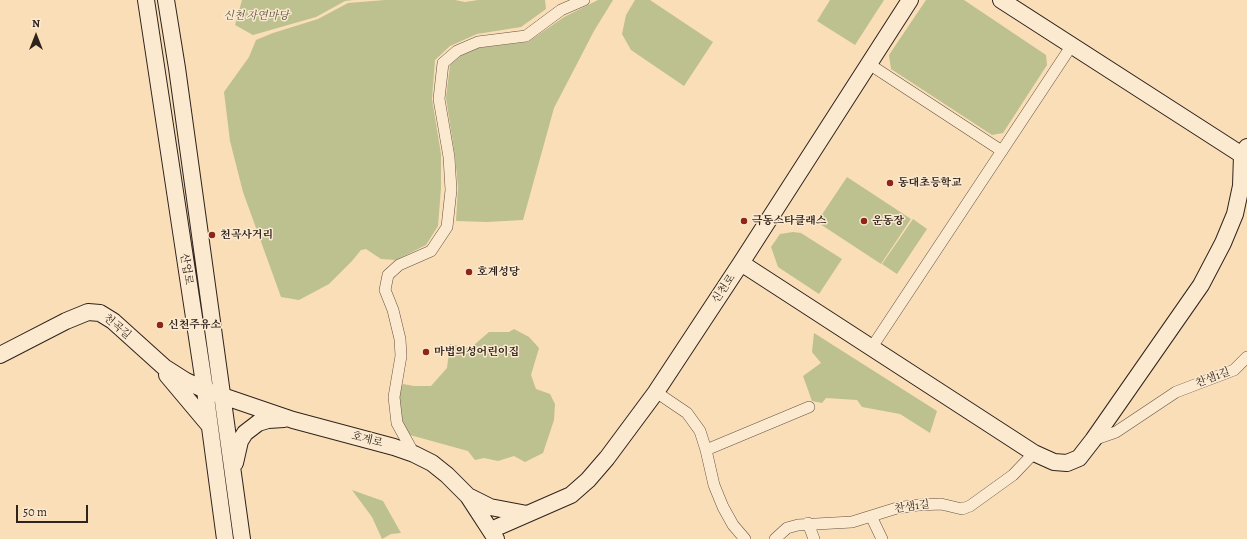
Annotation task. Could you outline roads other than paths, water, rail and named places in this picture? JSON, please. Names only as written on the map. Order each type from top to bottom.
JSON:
[{"type":"street","name":"산업로","points":[[146,0],[205,390],[225,539]]},
{"type":"street","name":"산업로","points":[[166,0],[177,68],[242,539]]},
{"type":"street","points":[[414,454],[397,423],[394,397],[401,356],[400,339],[393,310],[385,290],[388,276],[399,265],[431,251],[447,227],[451,190],[449,157],[439,99],[443,63],[457,51],[478,42],[526,36],[561,10],[584,0]]},
{"type":"street","name":"신천로","points":[[493,535],[529,514],[571,495],[588,480],[607,458],[656,392],[910,0]]},
{"type":"street","points":[[741,263],[1034,453],[1054,462],[1067,463],[1079,458],[1201,285],[1223,243],[1235,214],[1242,186],[1245,151],[1001,0]]},
{"type":"street","points":[[872,347],[1072,45]]},
{"type":"street","points":[[869,64],[1002,151]]},
{"type":"street","name":"천곡길","points":[[0,355],[54,327],[88,312],[100,313],[113,321],[149,355],[186,381],[205,390]]},
{"type":"street","points":[[149,355],[197,409],[210,426]]},
{"type":"street","name":"찬샘1길","points":[[1093,440],[1116,432],[1176,392],[1234,370],[1247,357]]},
{"type":"street","name":"호계로","points":[[205,390],[293,420],[414,454],[432,463],[447,475],[468,496],[493,535]]},
{"type":"street","points":[[656,392],[687,413],[700,431],[714,484],[723,507],[733,525],[745,539]]},
{"type":"street","points":[[706,450],[809,407]]},
{"type":"street","points":[[233,472],[240,441],[248,430],[258,423],[268,420],[293,420]]},
{"type":"street","name":"찬샘1길","points":[[775,539],[787,528],[808,523],[852,522],[918,505],[941,504],[962,509],[970,506],[1013,475],[1034,453]]},
{"type":"street","points":[[468,496],[490,507],[529,514]]},
{"type":"street","points":[[871,516],[882,539]]},
{"type":"street","points":[[808,523],[814,539]]},
{"type":"place","name":"동대초등학교","points":[[890,183]]},
{"type":"place","name":"극동스타클래스","points":[[744,221]]},
{"type":"place","name":"운동장","points":[[864,221]]},
{"type":"place","name":"천곡사거리","points":[[212,235]]},
{"type":"place","name":"호계성당","points":[[469,272]]},
{"type":"place","name":"신천주유소","points":[[160,325]]},
{"type":"place","name":"마법의성어린이집","points":[[426,352]]},
{"type":"park label","name":"신천 자연마당","points":[[256,16]]}]
